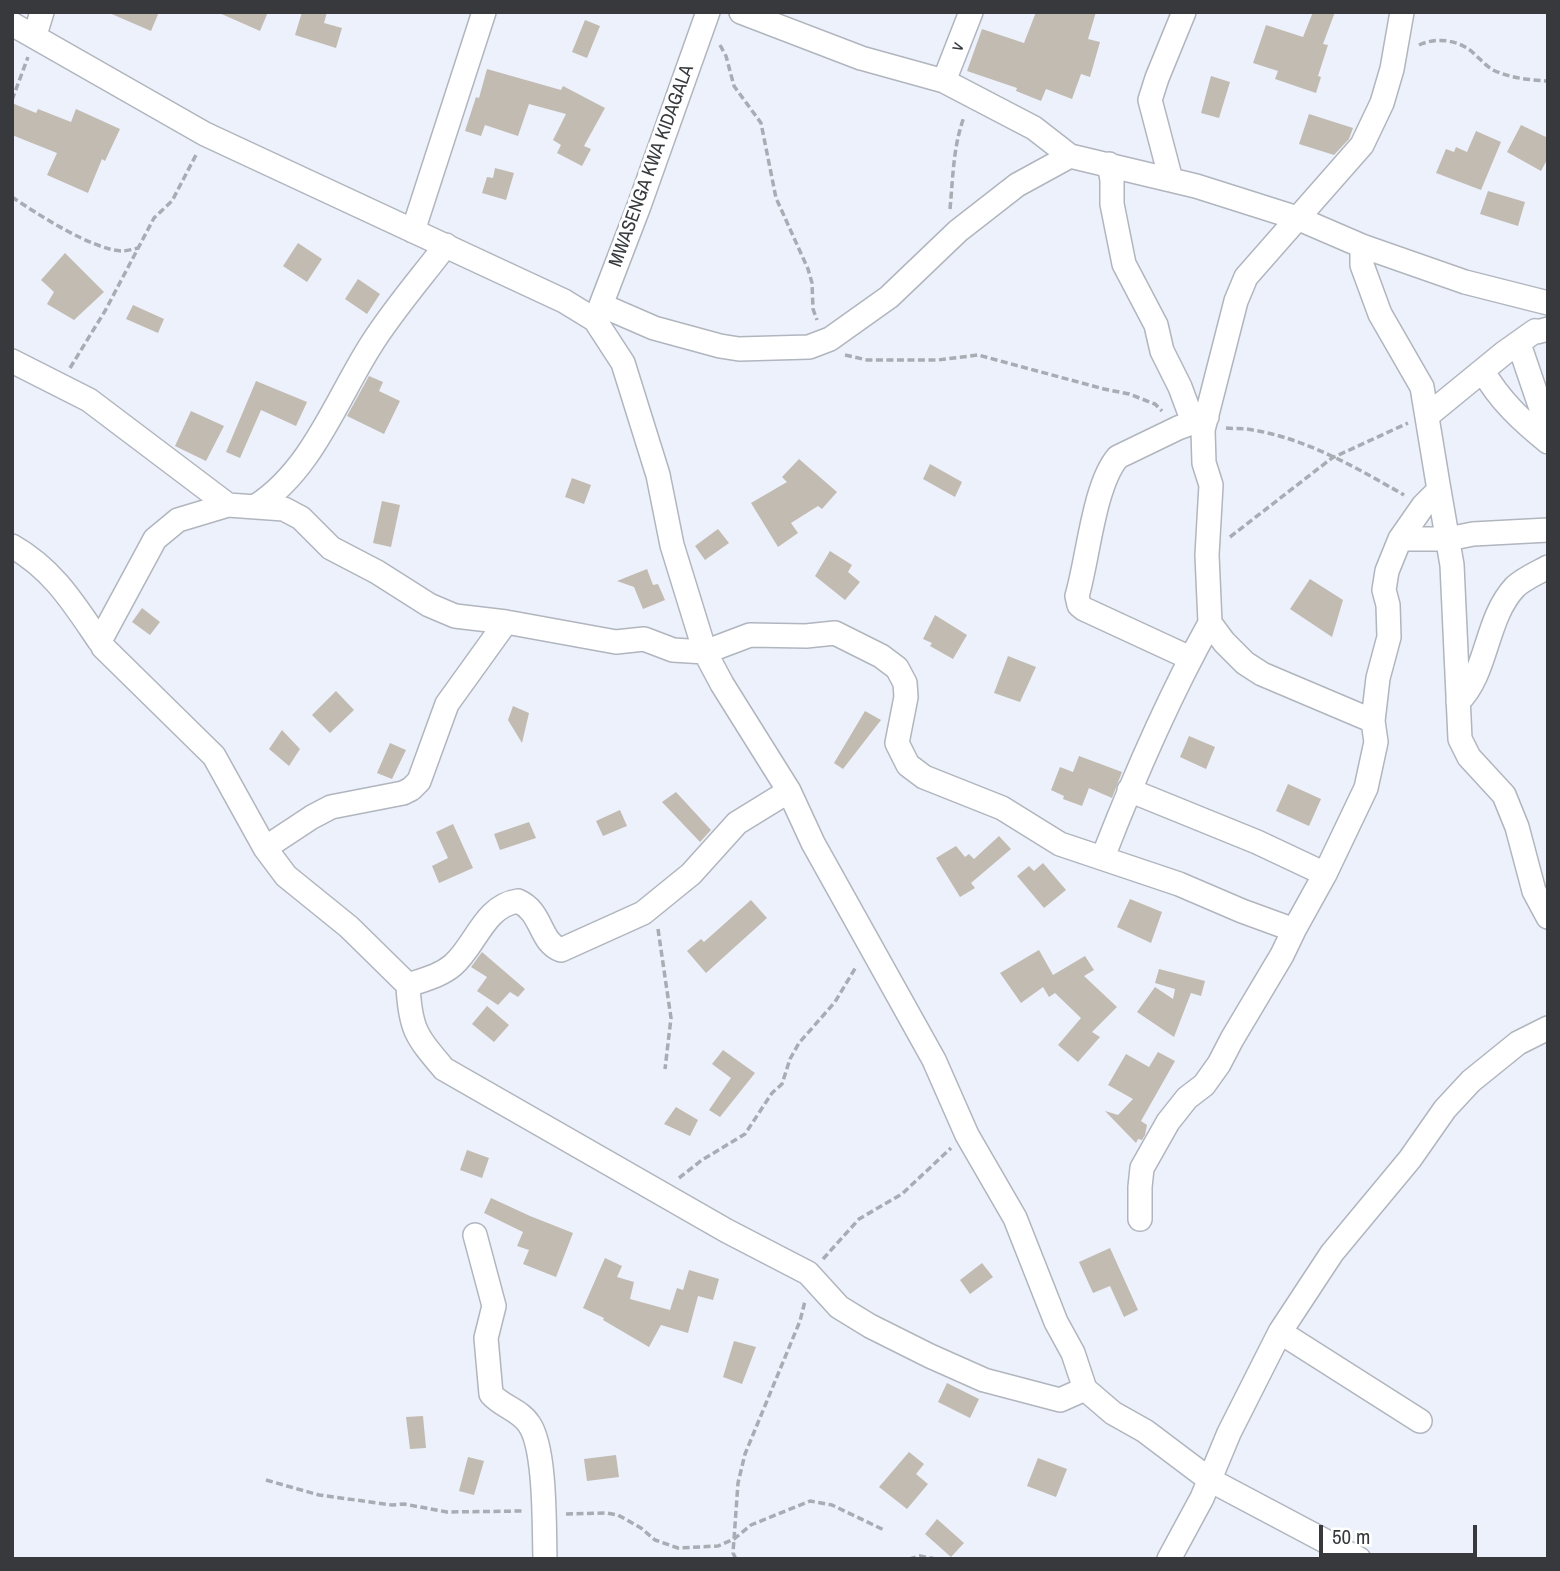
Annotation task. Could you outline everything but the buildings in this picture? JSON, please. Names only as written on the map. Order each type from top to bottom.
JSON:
[{"type":"street","points":[[36,36],[42,12]]},
{"type":"street","points":[[413,231],[484,12]]},
{"type":"street","points":[[741,12],[861,58],[944,81],[1034,128],[1070,156],[1171,180],[1297,218],[1362,246],[1465,282],[1548,303]]},
{"type":"street","name":"v","points":[[944,81],[971,12]]},
{"type":"street","points":[[1171,180],[1150,100],[1184,12]]},
{"type":"street","points":[[1190,658],[1084,609],[1079,604],[1077,596],[1098,504],[1111,465],[1118,457],[1195,424],[1246,276],[1362,145],[1370,130],[1389,80],[1402,12]]},
{"type":"street","name":"MWASENGA KWA KIDAGALA","points":[[598,312],[706,19]]},
{"type":"street","points":[[12,24],[205,134],[564,301],[654,328],[740,349],[837,347],[942,246],[1017,186],[1070,156]]},
{"type":"street","points":[[1103,857],[1129,790],[1190,658],[1210,623],[1208,555],[1211,485],[1195,424],[1162,351],[1156,324],[1124,264],[1112,204],[1109,164]]},
{"type":"street","points":[[256,506],[285,483],[313,446],[372,343],[446,245]]},
{"type":"street","points":[[1362,246],[1362,265],[1380,314],[1422,387],[1427,416],[1431,498],[1448,539],[1452,565],[1460,739],[1469,757],[1504,795],[1517,827],[1534,891],[1548,917]]},
{"type":"street","points":[[598,312],[623,363],[638,407],[659,475],[672,545],[705,652],[789,791],[813,843],[934,1060],[967,1135],[1015,1219],[1056,1322],[1073,1353],[1085,1389],[1113,1413],[1145,1431],[1210,1480],[1359,1559]]},
{"type":"street","points":[[1427,416],[1504,353],[1535,331],[1548,329]]},
{"type":"street","points":[[1519,344],[1548,429]]},
{"type":"street","points":[[12,361],[89,400],[228,505]]},
{"type":"street","points":[[1483,372],[1498,397],[1528,427],[1548,442]]},
{"type":"street","points":[[1140,1219],[1142,1168],[1168,1122],[1187,1098],[1204,1085],[1219,1064],[1231,1039],[1282,955],[1366,788],[1376,742],[1373,721],[1378,678],[1389,637],[1388,605],[1384,590],[1387,571],[1400,539],[1431,498]]},
{"type":"street","points":[[100,642],[108,621],[155,538],[178,520],[228,505],[284,509],[301,518],[331,548],[377,572],[429,605],[455,616],[506,622],[616,642],[644,639],[673,650],[705,652],[750,635],[806,636],[829,633],[869,650],[897,668],[905,683],[906,697],[897,743],[908,765],[924,777],[1002,808],[1060,844],[1179,884],[1293,930]]},
{"type":"street","points":[[1400,539],[1448,539],[1474,534],[1548,530]]},
{"type":"street","points":[[12,546],[29,555],[68,593],[100,642],[214,756],[265,848],[286,876],[349,927],[408,985],[409,1017],[423,1043],[444,1069],[727,1231],[808,1273],[839,1307],[870,1326],[984,1380],[1060,1400],[1085,1389]]},
{"type":"street","points":[[1458,702],[1472,682],[1501,607],[1516,586],[1548,567]]},
{"type":"street","points":[[265,848],[331,807],[403,793],[411,789],[419,780],[447,704],[506,622]]},
{"type":"street","points":[[1210,623],[1245,663],[1262,674],[1373,721]]},
{"type":"street","points":[[1129,790],[1257,842],[1325,874]]},
{"type":"street","points":[[408,985],[433,977],[451,967],[464,954],[490,916],[510,902],[518,901],[533,910],[549,942],[554,948],[561,950],[643,913],[691,874],[737,823],[789,791]]},
{"type":"street","points":[[1169,1559],[1210,1480],[1229,1433],[1280,1332],[1332,1253],[1471,1081],[1518,1043],[1548,1028]]},
{"type":"street","points":[[475,1235],[494,1306],[486,1338],[491,1394],[529,1423],[537,1441],[545,1513],[545,1559]]},
{"type":"street","points":[[1280,1332],[1420,1421]]},
{"type":"path","points":[[706,19],[726,56],[734,86],[761,124],[775,198],[808,269],[812,283],[813,309],[819,327],[837,347],[867,360],[938,360],[978,355],[1140,397],[1195,424],[1254,430],[1294,442],[1431,498]]},
{"type":"path","points":[[12,100],[36,36]]},
{"type":"path","points":[[1393,54],[1432,40],[1452,42],[1469,49],[1492,69],[1528,80],[1548,81]]},
{"type":"path","points":[[942,246],[950,208],[959,131],[967,110],[979,100]]},
{"type":"path","points":[[60,385],[105,311],[154,218],[172,201],[179,190],[205,134]]},
{"type":"path","points":[[12,197],[34,212],[97,244],[124,252],[139,248]]},
{"type":"path","points":[[1208,555],[1332,458],[1427,416]]},
{"type":"path","points":[[643,913],[657,925],[661,941],[671,1018],[665,1069]]},
{"type":"path","points":[[661,1192],[702,1160],[745,1134],[772,1093],[782,1084],[786,1068],[799,1043],[835,1002],[856,967],[865,960],[879,960]]},
{"type":"path","points":[[736,1559],[733,1553],[738,1483],[745,1454],[800,1321],[805,1303],[805,1277],[859,1219],[902,1194],[967,1135]]},
{"type":"path","points":[[266,1480],[319,1495],[392,1505],[404,1504],[447,1512],[515,1510],[607,1513],[618,1515],[641,1528],[655,1540],[678,1548],[718,1546],[734,1539],[751,1525],[810,1502],[832,1505],[884,1530]]},
{"type":"path","points":[[909,1559],[920,1556],[936,1559]]}]
